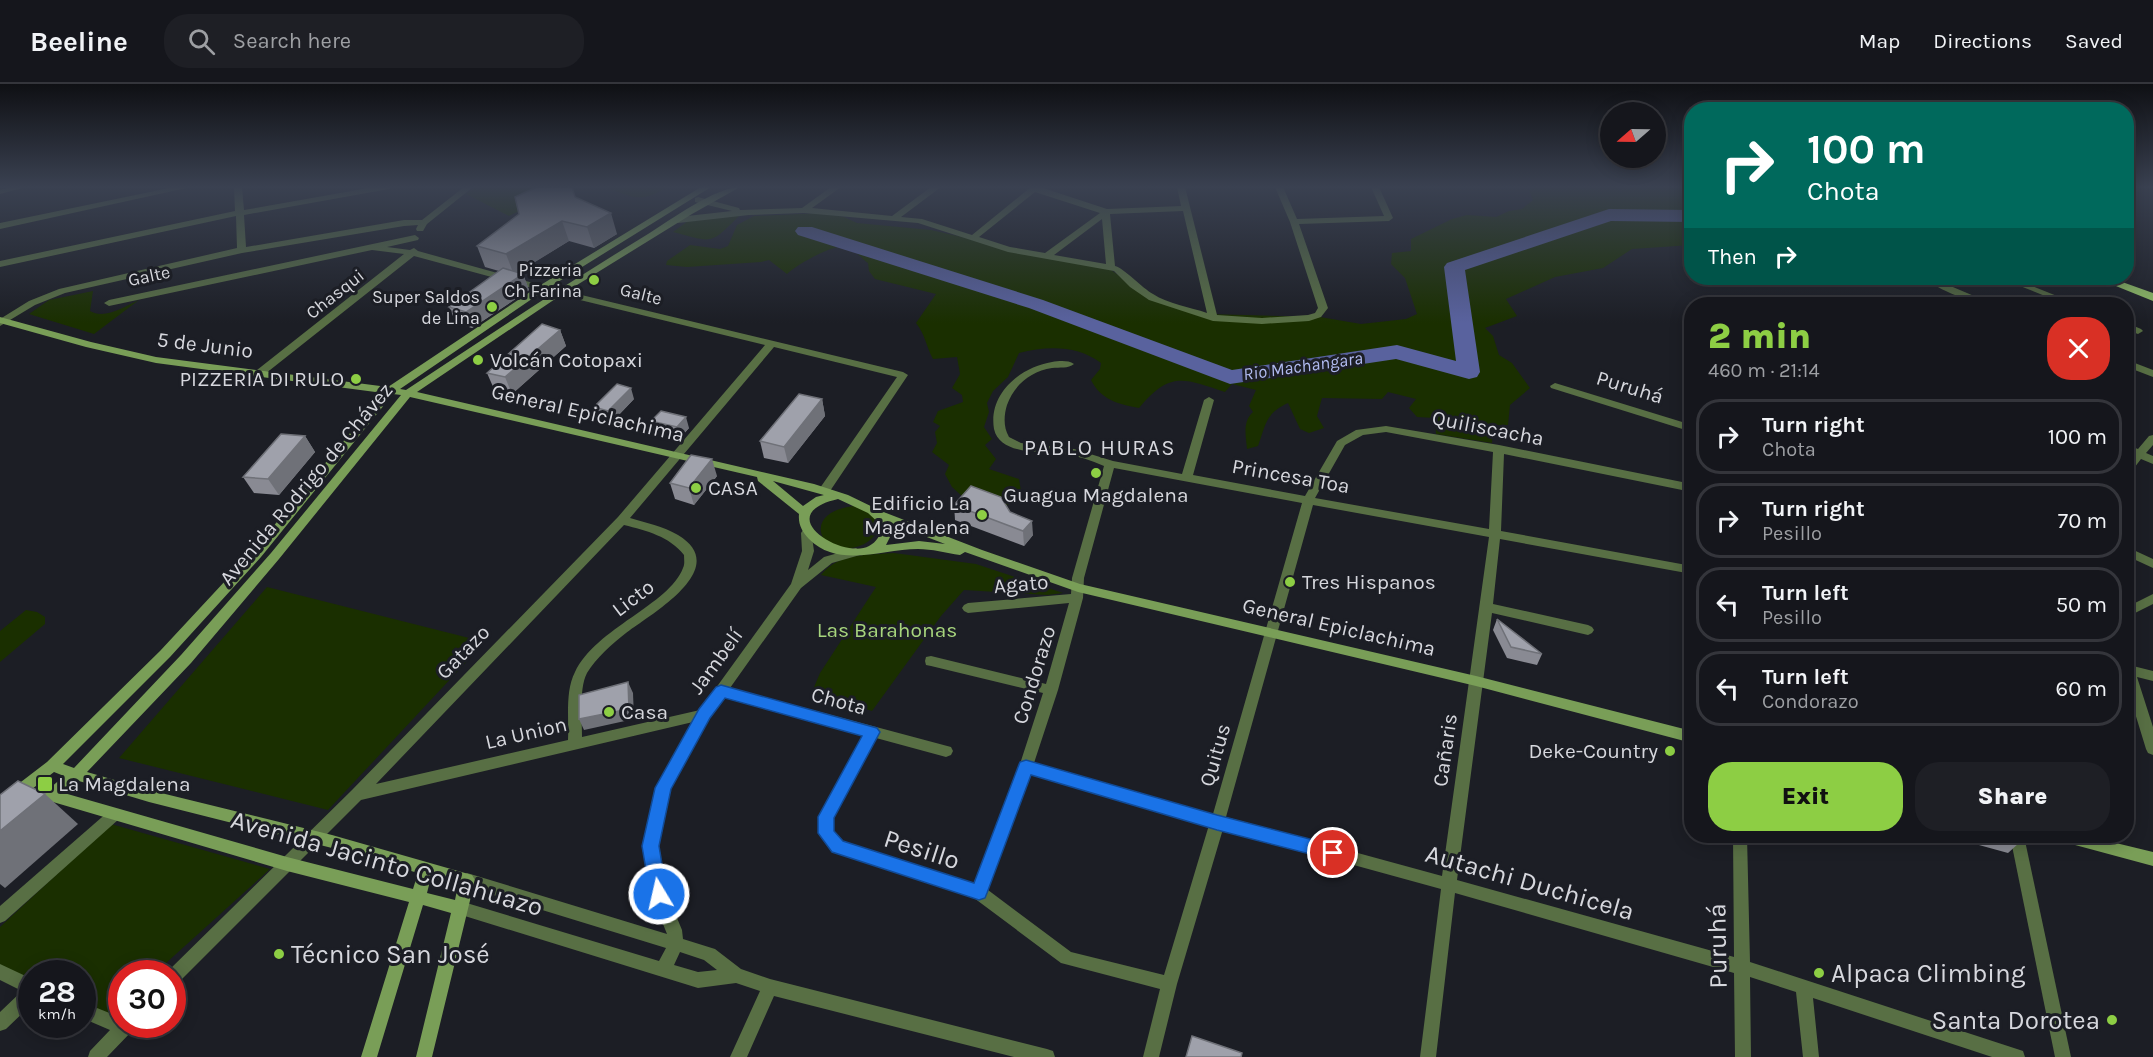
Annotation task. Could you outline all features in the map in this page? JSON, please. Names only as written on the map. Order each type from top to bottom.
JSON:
[{"type":"main road","points":[[2134,279],[2153,286]]},
{"type":"main road","points":[[2121,285],[2153,297]]},
{"type":"street","points":[[0,264],[148,232]]},
{"type":"street","points":[[241,232],[242,250]]},
{"type":"street","points":[[1,322],[32,303],[62,291],[242,250],[352,232]]},
{"type":"street","points":[[410,252],[418,232]]},
{"type":"street","name":"Avenida Rodrigo de Chávez","points":[[0,806],[52,766],[165,654],[257,554],[391,390],[542,288],[633,232]]},
{"type":"street","name":"Avenida Rodrigo de Chávez","points":[[25,816],[76,775],[186,659],[253,582],[408,393],[561,291],[658,232]]},
{"type":"street","points":[[956,232],[1008,249],[1111,267],[1121,272],[1133,285],[1152,298],[1213,318],[1262,321],[1318,315],[1323,308],[1298,232]]},
{"type":"street","points":[[973,238],[980,232]]},
{"type":"street","points":[[1047,256],[1079,232]]},
{"type":"street","points":[[1108,232],[1111,267]]},
{"type":"street","points":[[1193,232],[1213,318]]},
{"type":"street","name":"Galte","points":[[109,303],[415,238]]},
{"type":"street","name":"Galte","points":[[371,247],[410,252],[542,288],[903,375],[824,492]]},
{"type":"street","name":"Chasqui","points":[[261,372],[410,252]]},
{"type":"street","points":[[1946,285],[1973,297]]},
{"type":"street","points":[[2023,285],[2054,297]]},
{"type":"street","name":"5 de Junio","points":[[1,322],[156,360],[408,393]]},
{"type":"street","points":[[2134,329],[2138,331]]},
{"type":"street","name":"Gatazo","points":[[186,964],[357,794],[622,520],[772,343]]},
{"type":"street","name":"Princesa Toa","points":[[1069,364],[1050,364],[1030,370],[1016,380],[1006,394],[1001,408],[999,430],[1010,443],[1081,454],[1110,464],[1684,568]]},
{"type":"street","points":[[2134,366],[2153,374]]},
{"type":"street","name":"Puruhá","points":[[1555,386],[1684,426]]},
{"type":"street","name":"General Epiclachima","points":[[408,393],[789,481],[837,496]]},
{"type":"street","points":[[1187,477],[1209,400]]},
{"type":"street","name":"Quiliscacha","points":[[1309,499],[1341,443],[1360,432],[1386,429],[1684,486]]},
{"type":"street","points":[[2134,460],[2153,438]]},
{"type":"street","name":"Cañaris","points":[[1428,1057],[1495,533],[1499,449]]},
{"type":"street","points":[[2134,452],[2153,460]]},
{"type":"street","name":"Condorazo","points":[[979,893],[1026,767],[1051,690],[1078,593],[1078,578],[1110,464]]},
{"type":"street","name":"General Epiclachima","points":[[758,475],[805,513]]},
{"type":"street","points":[[837,496],[878,513],[886,520],[889,527],[884,540],[873,549],[856,552],[839,550],[817,541],[807,533],[804,523],[805,513],[810,504],[823,498],[837,496]]},
{"type":"street","name":"Quitus","points":[[1151,1057],[1169,984],[1309,499]]},
{"type":"street","name":"General Epiclachima","points":[[878,513],[1078,593],[1476,681],[1684,735]]},
{"type":"street","name":"Licto","points":[[575,743],[580,673],[622,629],[683,583],[690,569],[690,555],[683,544],[664,533],[622,520]]},
{"type":"street","name":"Jambelí","points":[[797,585],[808,551],[807,533]]},
{"type":"street","name":"General Epiclachima","points":[[873,549],[918,545],[978,553]]},
{"type":"street","name":"Jambelí","points":[[676,944],[674,930],[659,894],[651,846],[663,788],[704,714],[797,585],[828,560],[856,552]]},
{"type":"street","points":[[2134,554],[2153,564]]},
{"type":"street","name":"Agato","points":[[968,609],[1078,593]]},
{"type":"street","points":[[2134,608],[2153,599]]},
{"type":"street","points":[[1485,607],[1588,630]]},
{"type":"street","points":[[931,661],[1051,690]]},
{"type":"street","points":[[2134,670],[2153,676]]},
{"type":"street","points":[[2134,690],[2153,749]]},
{"type":"street","name":"Chota","points":[[721,691],[946,751]]},
{"type":"street","name":"La Union","points":[[357,794],[704,714]]},
{"type":"street","name":"Pesillo","points":[[872,732],[826,817],[826,833],[837,847],[979,893],[1009,913],[1049,947],[1067,958],[1169,984]]},
{"type":"street","name":"Avenida Jacinto Collahuazo","points":[[52,766],[140,794],[315,836],[709,954],[736,975],[770,987],[1047,1057]]},
{"type":"street","name":"Autachi Duchicela","points":[[1026,767],[1217,823],[1449,883],[1741,968],[2017,1057]]},
{"type":"street","name":"Avenida Jacinto Collahuazo","points":[[25,787],[114,816],[190,834],[287,864],[460,908],[698,980],[736,975]]},
{"type":"street","points":[[0,916],[114,816]]},
{"type":"street","name":"Puruhá","points":[[1740,843],[1743,1057]]},
{"type":"street","points":[[2018,843],[2062,1057]]},
{"type":"street","points":[[2091,843],[2153,859]]},
{"type":"street","points":[[369,1057],[426,870]]},
{"type":"street","points":[[424,1057],[467,880]]},
{"type":"street","points":[[663,970],[676,944]]},
{"type":"street","points":[[0,972],[18,983]]},
{"type":"street","points":[[738,1057],[770,987]]},
{"type":"street","points":[[1804,989],[1811,1057]]},
{"type":"street","points":[[0,1023],[18,1005]]},
{"type":"street","points":[[96,1057],[114,1038]]},
{"type":"green space","points":[[675,232],[722,232],[711,239]]},
{"type":"green space","points":[[734,232],[942,232],[1045,256],[1105,266],[1155,300],[1208,314],[1320,317],[1361,324],[1406,319],[1417,314],[1405,278],[1391,264],[1392,253],[1411,251],[1411,239],[1425,232],[1684,232],[1684,246],[1632,249],[1603,268],[1555,277],[1506,299],[1517,316],[1485,328],[1493,336],[1499,355],[1512,363],[1530,388],[1510,405],[1508,425],[1493,425],[1492,443],[1436,434],[1435,418],[1417,417],[1409,408],[1416,399],[1388,392],[1382,399],[1322,398],[1317,416],[1324,428],[1309,433],[1300,429],[1288,403],[1271,416],[1258,446],[1247,449],[1246,425],[1253,412],[1249,406],[1256,390],[1232,384],[1225,392],[1198,383],[1178,381],[1160,388],[1139,408],[1117,403],[1105,397],[1095,387],[1091,380],[1100,369],[1101,363],[1092,357],[1072,350],[1051,348],[1019,353],[1008,377],[993,391],[987,403],[989,412],[984,427],[992,439],[985,445],[996,459],[989,469],[1019,479],[1022,497],[1009,505],[994,505],[963,497],[952,487],[945,474],[949,465],[932,452],[937,443],[935,432],[940,426],[933,422],[938,411],[963,402],[962,395],[952,388],[960,374],[957,357],[933,359],[916,323],[936,294],[875,279],[869,271],[868,263],[851,248],[842,246],[816,255],[787,274],[769,260],[687,267],[666,265],[667,261],[690,245],[720,249],[728,246]]},
{"type":"green space","points":[[93,291],[90,311],[96,313],[115,311],[139,300],[94,334],[29,314],[49,300]]},
{"type":"green space","points":[[855,506],[864,508],[880,523],[878,530],[870,540],[857,547],[843,548],[823,538],[821,524],[829,514],[841,508]]},
{"type":"green space","name":"Las Barahonas","points":[[894,553],[976,564],[1063,593],[1047,595],[964,590],[941,616],[872,711],[812,692],[820,673],[876,587],[821,575],[836,563],[854,556]]},
{"type":"green space","points":[[267,587],[485,642],[328,810],[119,758]]},
{"type":"green space","points":[[26,610],[37,612],[45,617],[45,624],[0,662],[0,631]]},
{"type":"green space","points":[[111,824],[270,869],[169,960],[108,960],[107,1017],[96,1012],[96,960],[18,960],[18,975],[0,966],[0,927]]},
{"type":"building","points":[[495,232],[543,232],[506,254],[477,246]]},
{"type":"building","points":[[503,268],[523,274],[466,312],[449,307]]},
{"type":"building","points":[[542,324],[560,330],[505,377],[487,373]]},
{"type":"building","points":[[617,384],[631,388],[608,411],[594,407]]},
{"type":"building","points":[[799,394],[822,399],[784,447],[760,441]]},
{"type":"building","points":[[661,411],[686,417],[677,427],[651,421]]},
{"type":"building","points":[[281,434],[305,436],[268,479],[243,477]]},
{"type":"building","points":[[691,455],[712,459],[689,488],[670,483]]},
{"type":"building","points":[[971,486],[1001,497],[1010,512],[1032,521],[1023,531],[954,505]]},
{"type":"building","points":[[1497,619],[1542,654],[1511,647]]},
{"type":"building","points":[[628,682],[629,709],[579,719],[579,695]]},
{"type":"building","points":[[18,781],[45,794],[0,831],[0,795]]},
{"type":"building","points":[[1192,1036],[1242,1053],[1241,1057],[1186,1057]]},
{"type":"waterway","name":"Rio Machangara","points":[[809,232],[1036,304],[1230,377],[1397,352],[1469,372],[1454,267],[1557,232]]},
{"type":"place","name":"Pizzeria Ch Farina","points":[[594,280]]},
{"type":"place","name":"Super Saldos de Lina","points":[[492,307]]},
{"type":"place","name":"Volcán Cotopaxi","points":[[478,360]]},
{"type":"place","name":"PIZZERIA DI RULO","points":[[356,379]]},
{"type":"place","name":"Guagua Magdalena","points":[[1096,473]]},
{"type":"place","name":"CASA","points":[[696,488]]},
{"type":"place","name":"Edificio La Magdalena","points":[[982,515]]},
{"type":"place","name":"Tres Hispanos","points":[[1290,582]]},
{"type":"place","name":"Casa","points":[[609,712]]},
{"type":"place","name":"Deke-Country","points":[[1670,751]]},
{"type":"place","name":"La Magdalena","points":[[45,784]]},
{"type":"place","name":"Técnico San José","points":[[279,954]]},
{"type":"place","name":"Alpaca Climbing","points":[[1819,973]]},
{"type":"place","name":"Santa Dorotea","points":[[2112,1020]]},
{"type":"district","name":"PABLO HURAS","points":[[1100,447]]},
{"type":"route","points":[[659,894],[651,846],[663,788],[704,714],[721,691],[872,732],[826,817],[826,833],[837,847],[979,893],[1026,767],[1217,823],[1333,853]]}]
